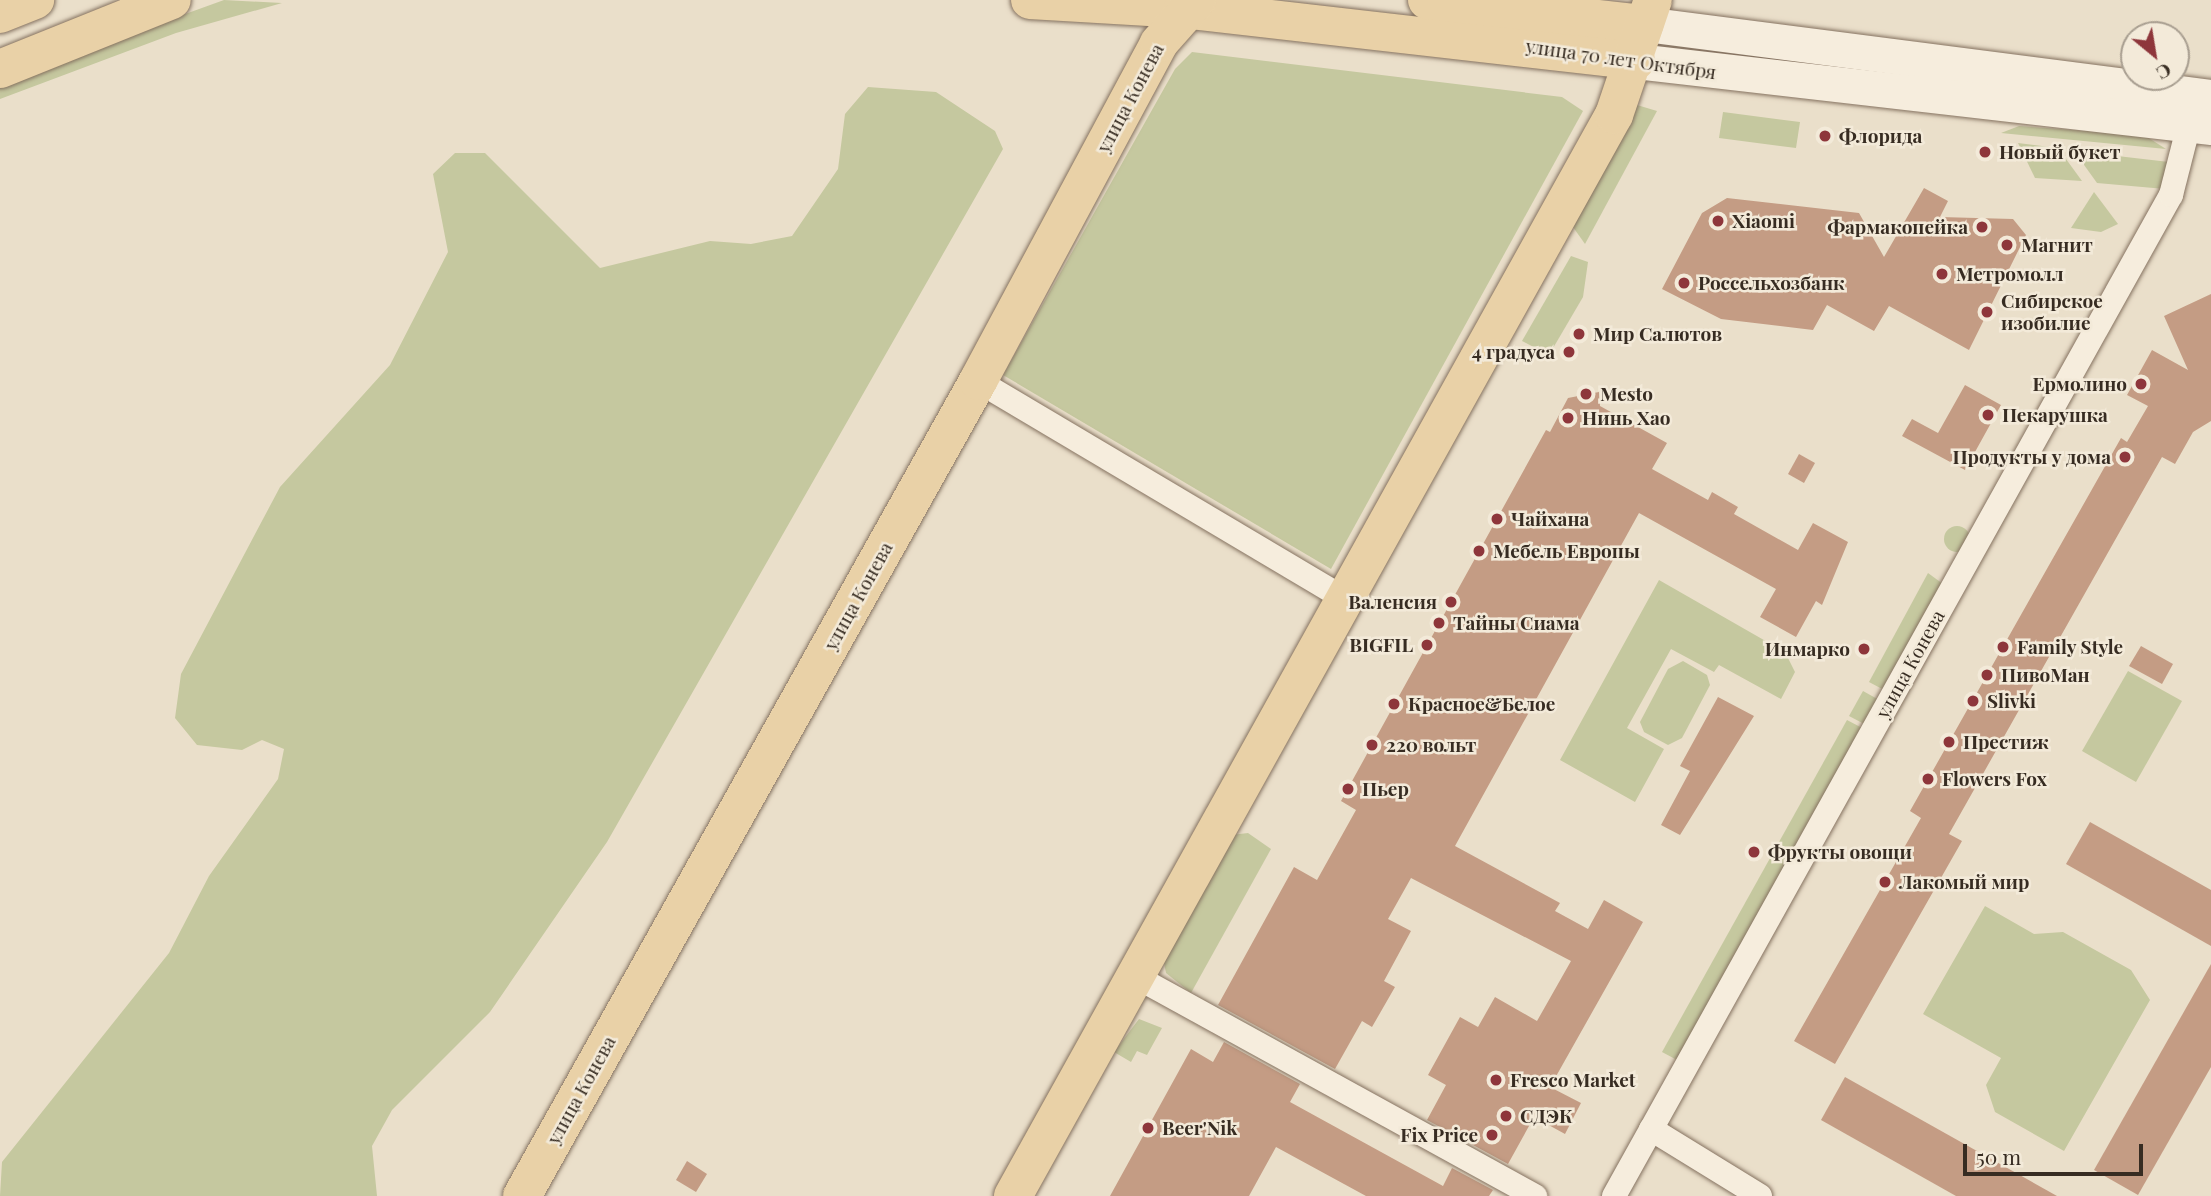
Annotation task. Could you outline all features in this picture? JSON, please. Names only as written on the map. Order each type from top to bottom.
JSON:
[{"type":"main road","points":[[0,69],[172,0]]},
{"type":"main road","name":"улица 70 лет Октября","points":[[1030,0],[1190,5],[1636,61],[2202,111]]},
{"type":"main road","name":"улица 70 лет Октября","points":[[1427,0],[1649,12],[2202,111]]},
{"type":"main road","name":"улица Конева","points":[[522,1196],[1190,5]]},
{"type":"main road","points":[[1013,1196],[1133,975],[1614,115],[1636,61],[1649,12]]},
{"type":"street","name":"улица Конева","points":[[1614,1196],[2159,217],[2202,111]]},
{"type":"street","points":[[978,381],[1344,598]]},
{"type":"street","points":[[1133,975],[1531,1195]]},
{"type":"street","points":[[1651,1129],[1760,1196]]},
{"type":"green space","points":[[224,0],[282,3],[176,33],[0,99],[0,81]]},
{"type":"green space","points":[[1192,52],[1562,97],[1583,111],[1331,569],[1003,375],[1175,69]]},
{"type":"green space","points":[[868,87],[936,92],[995,131],[1003,149],[607,842],[490,1012],[392,1110],[372,1146],[377,1196],[0,1196],[2,1162],[169,953],[209,876],[278,779],[284,749],[262,740],[242,750],[197,745],[175,718],[181,674],[280,487],[390,365],[448,252],[433,174],[455,153],[485,153],[600,268],[710,241],[751,244],[792,236],[838,169],[845,114]]},
{"type":"green space","points":[[1637,105],[1657,111],[1585,244],[1573,227]]},
{"type":"green space","points":[[1723,112],[1800,122],[1796,148],[1719,138]]},
{"type":"green space","points":[[2019,126],[2144,135],[2166,149],[2001,133]]},
{"type":"green space","points":[[2018,143],[2058,148],[2082,181],[2035,178]]},
{"type":"green space","points":[[2074,151],[2169,162],[2165,189],[2097,183]]},
{"type":"green space","points":[[2094,192],[2118,224],[2101,232],[2071,228]]},
{"type":"green space","points":[[1571,256],[1588,262],[1583,297],[1549,355],[1522,341]]},
{"type":"green space","points":[[1957,526],[1966,530],[1970,539],[1966,548],[1957,552],[1948,548],[1944,539],[1948,530]]},
{"type":"green space","points":[[1928,573],[1943,584],[1884,690],[1869,682]]},
{"type":"green space","points":[[1659,580],[1785,652],[1795,672],[1781,699],[1719,665],[1714,672],[1671,649],[1627,728],[1664,749],[1635,802],[1560,760]]},
{"type":"green space","points":[[1683,661],[1707,675],[1710,685],[1682,738],[1668,745],[1644,732],[1640,722],[1668,669]]},
{"type":"green space","points":[[2128,671],[2182,701],[2136,782],[2082,751]]},
{"type":"green space","points":[[1863,691],[1881,701],[1868,726],[1849,716]]},
{"type":"green space","points":[[1847,720],[1866,730],[1677,1060],[1662,1052]]},
{"type":"green space","points":[[1248,833],[1271,849],[1191,993],[1166,973],[1164,963],[1231,835]]},
{"type":"green space","points":[[1985,906],[2034,934],[2063,932],[2131,970],[2150,1000],[2064,1151],[1995,1112],[1986,1085],[2001,1058],[1923,1014]]},
{"type":"green space","points":[[1139,1019],[1162,1028],[1147,1055],[1137,1051],[1131,1062],[1114,1052]]},
{"type":"building","points":[[1924,188],[1948,201],[1940,217],[2013,219],[2026,235],[1969,350],[1889,306],[1874,331],[1827,305],[1813,330],[1721,319],[1662,289],[1702,213],[1727,198],[1859,213],[1884,257]]},
{"type":"building","points":[[2211,294],[2211,421],[2193,432],[2175,464],[2162,457],[1949,834],[1962,841],[1835,1064],[1794,1041],[1921,818],[1910,811],[2121,438],[2127,442],[2148,406],[2127,395],[2152,350],[2188,370],[2164,316]]},
{"type":"building","points":[[1965,385],[2001,405],[1965,470],[1902,436],[1912,419],[1938,433]]},
{"type":"building","points":[[1599,392],[1600,406],[1667,443],[1652,469],[1708,500],[1712,492],[1738,507],[1734,514],[1798,550],[1813,523],[1848,542],[1822,605],[1816,601],[1796,637],[1760,617],[1776,589],[1639,513],[1455,846],[1560,903],[1555,911],[1588,929],[1604,900],[1643,922],[1550,1087],[1581,1103],[1565,1134],[1534,1117],[1508,1164],[1427,1120],[1446,1085],[1428,1075],[1460,1017],[1478,1027],[1495,997],[1537,1021],[1571,961],[1411,878],[1388,919],[1411,931],[1384,981],[1395,987],[1372,1027],[1362,1021],[1335,1069],[1218,1005],[1294,867],[1317,880],[1356,810],[1341,801],[1546,430],[1550,432],[1568,398]]},
{"type":"building","points":[[1799,454],[1815,463],[1804,483],[1788,474]]},
{"type":"building","points":[[2141,646],[2173,664],[2162,684],[2129,666]]},
{"type":"building","points":[[1718,697],[1754,716],[1680,835],[1661,825],[1690,771],[1680,766]]},
{"type":"building","points":[[2090,822],[2211,890],[2211,946],[2066,864]]},
{"type":"building","points":[[2211,964],[2211,1067],[2138,1195],[2094,1170]]},
{"type":"building","points":[[1224,1042],[1300,1084],[1290,1102],[1443,1186],[1452,1168],[1493,1190],[1489,1196],[1366,1196],[1276,1147],[1249,1196],[1110,1196],[1191,1049],[1213,1062]]},
{"type":"building","points":[[1845,1077],[2057,1196],[1956,1196],[1821,1120]]},
{"type":"building","points":[[687,1161],[707,1174],[696,1192],[676,1180]]},
{"type":"place","name":"Флорида","points":[[1825,136]]},
{"type":"place","name":"Новый букет","points":[[1985,152]]},
{"type":"place","name":"Xiaomi","points":[[1718,221]]},
{"type":"place","name":"Фармакопейка","points":[[1982,227]]},
{"type":"place","name":"Магнит","points":[[2007,245]]},
{"type":"place","name":"Метромолл","points":[[1942,274]]},
{"type":"place","name":"Россельхозбанк","points":[[1684,283]]},
{"type":"place","name":"Сибирское изобилие","points":[[1987,312]]},
{"type":"place","name":"Мир Салютов","points":[[1579,334]]},
{"type":"place","name":"4 градуса","points":[[1569,352]]},
{"type":"place","name":"Ермолино","points":[[2141,384]]},
{"type":"place","name":"Mesto","points":[[1586,394]]},
{"type":"place","name":"Пекарушка","points":[[1988,415]]},
{"type":"place","name":"Нинь Хао","points":[[1568,418]]},
{"type":"place","name":"Продукты у дома","points":[[2125,457]]},
{"type":"place","name":"Чайхана","points":[[1497,519]]},
{"type":"place","name":"Мебель Европы","points":[[1479,551]]},
{"type":"place","name":"Валенсия","points":[[1451,602]]},
{"type":"place","name":"Тайны Сиама","points":[[1439,623]]},
{"type":"place","name":"BIGFIL","points":[[1427,645]]},
{"type":"place","name":"Family Style","points":[[2003,647]]},
{"type":"place","name":"Инмарко","points":[[1864,649]]},
{"type":"place","name":"ПивоМан","points":[[1987,675]]},
{"type":"place","name":"Slivki","points":[[1973,701]]},
{"type":"place","name":"Красное&Белое","points":[[1394,704]]},
{"type":"place","name":"Престиж","points":[[1949,742]]},
{"type":"place","name":"220 вольт","points":[[1372,745]]},
{"type":"place","name":"Flowers Fox","points":[[1928,779]]},
{"type":"place","name":"Пьер","points":[[1348,789]]},
{"type":"place","name":"Фрукты овощи","points":[[1754,852]]},
{"type":"place","name":"Лакомый мир","points":[[1885,882]]},
{"type":"place","name":"Fresco Market","points":[[1496,1080]]},
{"type":"place","name":"СДЭК","points":[[1506,1116]]},
{"type":"place","name":"Beer'Nik","points":[[1148,1128]]},
{"type":"place","name":"Fix Price","points":[[1492,1135]]}]
